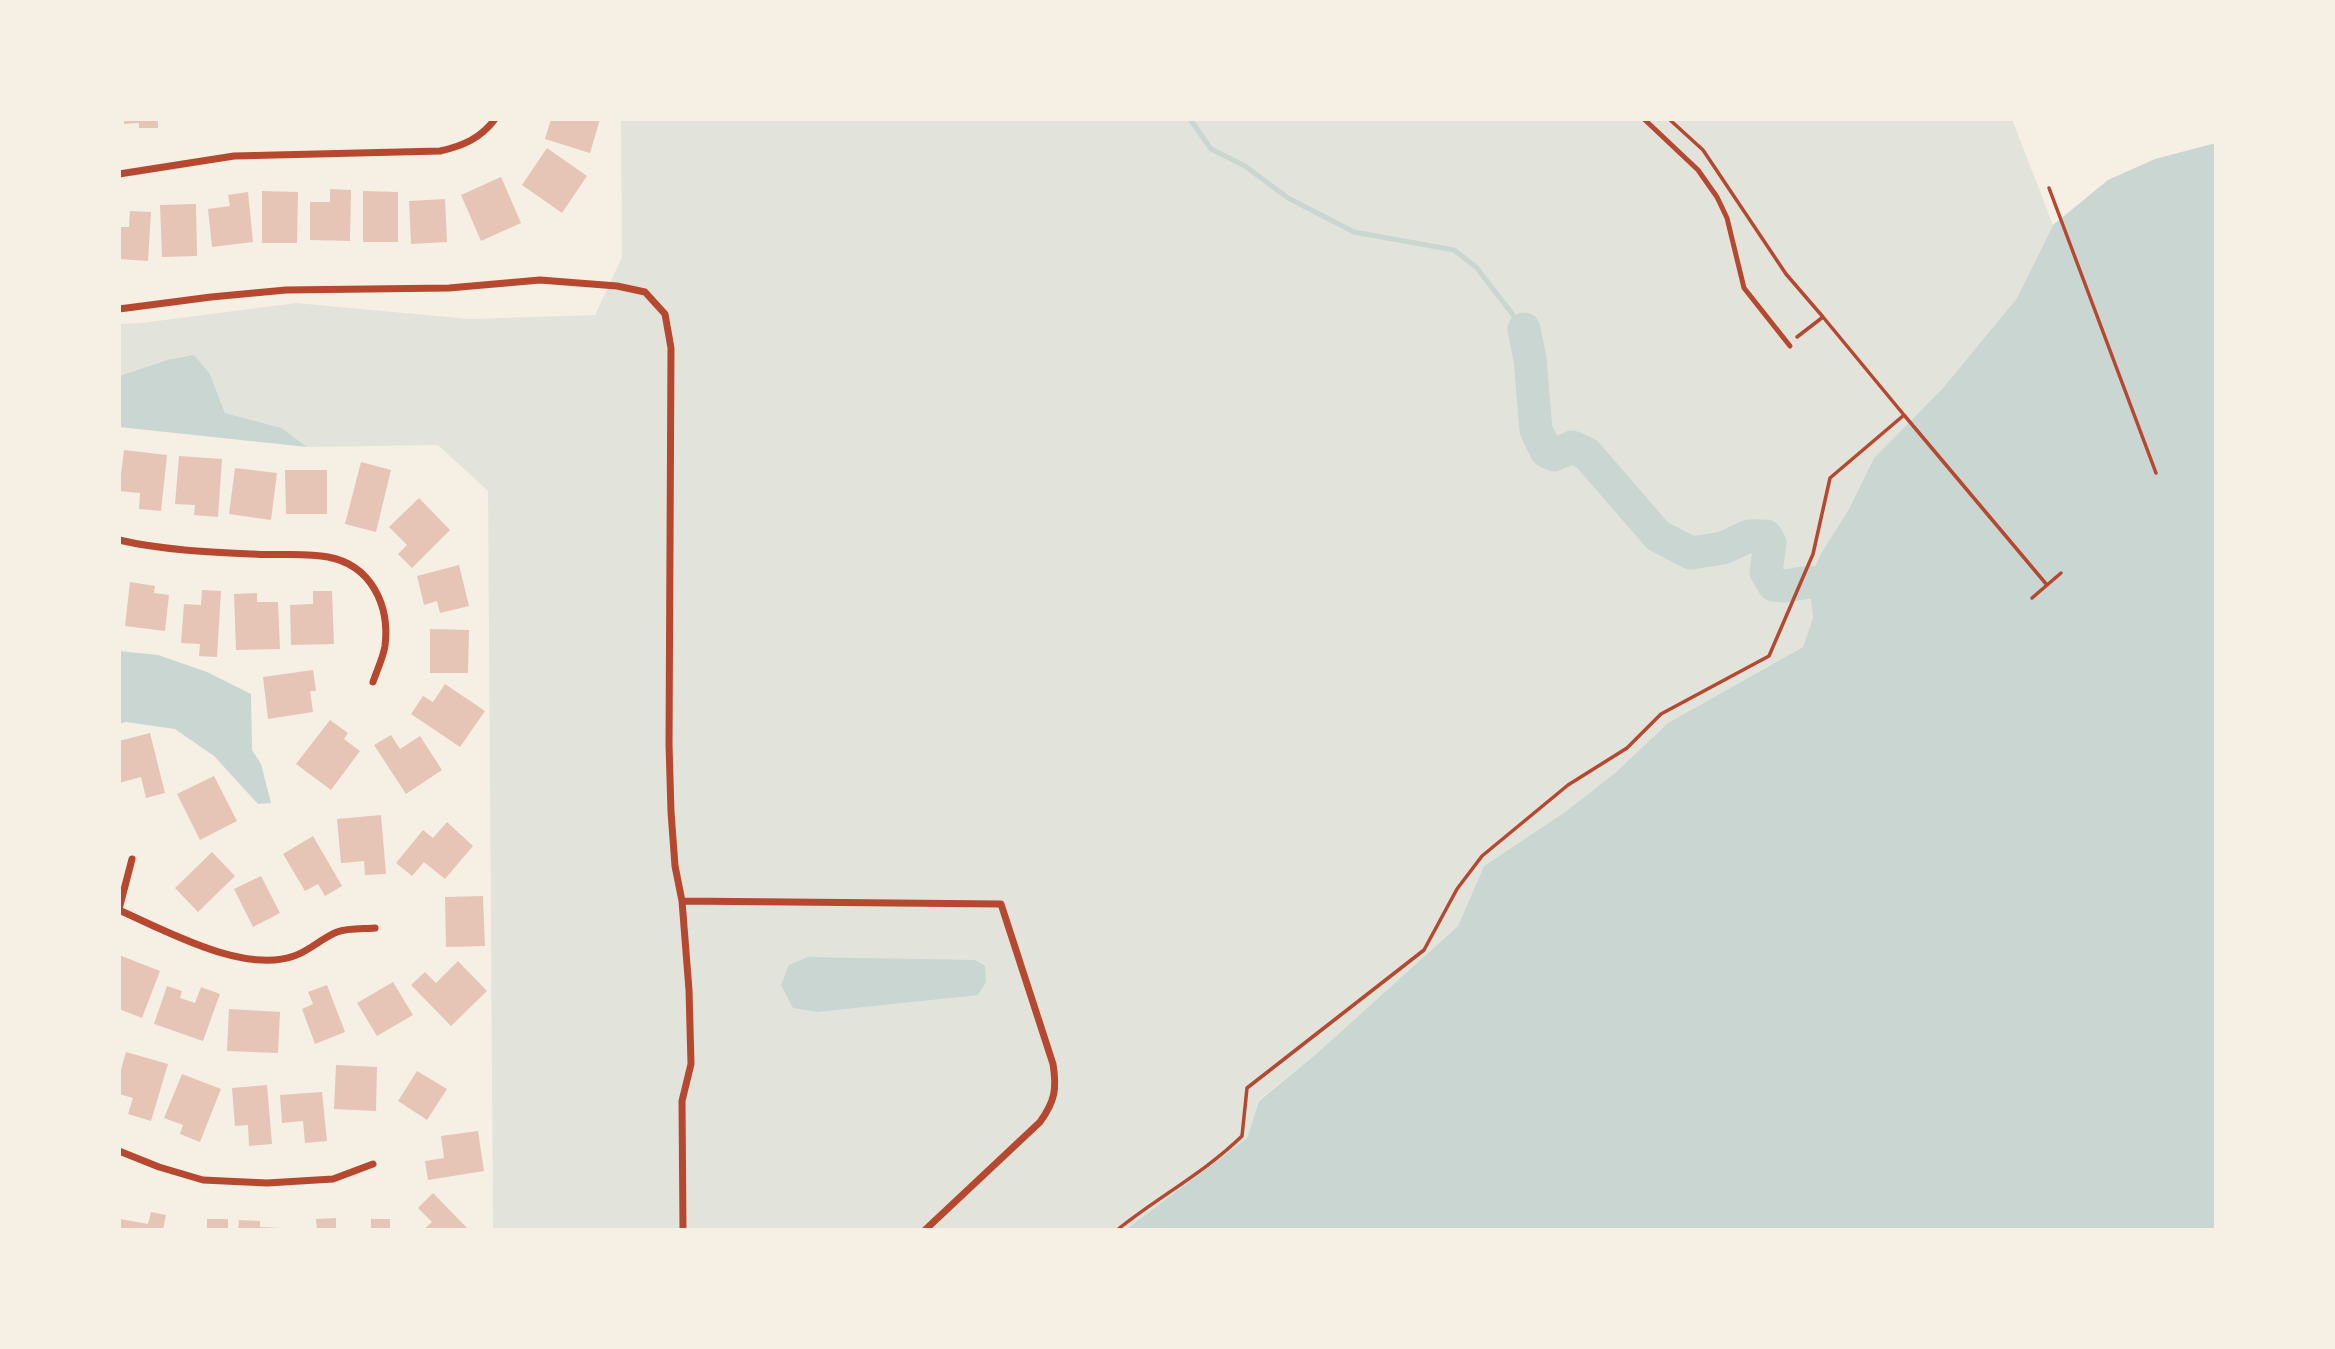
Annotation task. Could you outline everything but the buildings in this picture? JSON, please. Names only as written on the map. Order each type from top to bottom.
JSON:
[{"type":"street","points":[[119,174],[234,156],[440,151],[475,139],[495,119]]},
{"type":"street","points":[[119,309],[286,290],[449,288],[540,280],[617,286],[645,292],[665,314],[671,348],[671,812],[682,901],[691,1064],[682,1101],[683,1230]]},
{"type":"street","points":[[119,540],[140,545],[251,554],[326,556],[361,571],[375,588],[387,623],[385,649],[373,682]]},
{"type":"street","points":[[132,859],[119,910],[242,960],[267,961],[294,956],[339,931],[374,928]]},
{"type":"street","points":[[682,901],[1002,904],[1053,1064],[1056,1082],[1052,1105],[1040,1122],[925,1230]]},
{"type":"street","points":[[119,1151],[203,1181],[267,1183],[333,1179],[373,1164]]},
{"type":"lane","points":[[1644,119],[1698,170],[1717,197],[1727,218],[1744,288],[1789,345]]},
{"type":"path","points":[[1669,119],[1703,150],[1786,274],[2047,585]]},
{"type":"path","points":[[2049,188],[2156,473]]},
{"type":"path","points":[[1789,345],[1823,317]]},
{"type":"path","points":[[1117,1230],[1224,1154],[1242,1136],[1247,1088],[1424,950],[1457,889],[1482,856],[1567,785],[1627,748],[1661,714],[1769,656],[1813,554],[1830,478],[1904,415]]},
{"type":"path","points":[[2032,598],[2061,573]]},
{"type":"shaded area","points":[[621,119],[2012,119],[2053,225],[2017,298],[1943,388],[1874,458],[1849,509],[1820,555],[1809,582],[1813,618],[1803,647],[1668,723],[1615,773],[1565,812],[1484,866],[1458,926],[1315,1055],[1259,1100],[1247,1138],[1125,1230],[493,1230],[488,491],[438,445],[307,447],[282,428],[225,413],[210,374],[167,360],[119,376],[119,324],[296,303],[470,319],[595,315],[622,257]]},
{"type":"shaded area","points":[[2216,143],[2216,1230],[1125,1230],[1247,1138],[1259,1101],[1315,1055],[1458,926],[1484,866],[1565,812],[1615,773],[1668,723],[1803,647],[1813,618],[1809,582],[1820,555],[1849,509],[1874,458],[1943,388],[2017,298],[2053,225],[2108,180],[2155,159]]},
{"type":"shaded area","points":[[194,355],[210,374],[225,413],[282,428],[307,447],[119,427],[119,376],[167,360]]},
{"type":"shaded area","points":[[119,651],[158,655],[207,672],[251,694],[252,750],[261,764],[271,803],[258,804],[214,756],[175,729],[126,722],[119,724]]},
{"type":"shaded area","points":[[808,957],[975,960],[985,966],[986,982],[978,995],[817,1012],[793,1008],[781,985],[789,965]]},
{"type":"waterway","points":[[1190,119],[1211,149],[1245,166],[1288,198],[1354,232],[1454,250],[1476,267],[1524,329]]},
{"type":"waterway","points":[[1524,329],[1530,359],[1536,430],[1546,451],[1554,455],[1572,447],[1587,454],[1658,536],[1691,553],[1723,548],[1749,536],[1766,536],[1770,543],[1766,572],[1774,585],[1809,582],[1827,585],[1838,608]]}]
